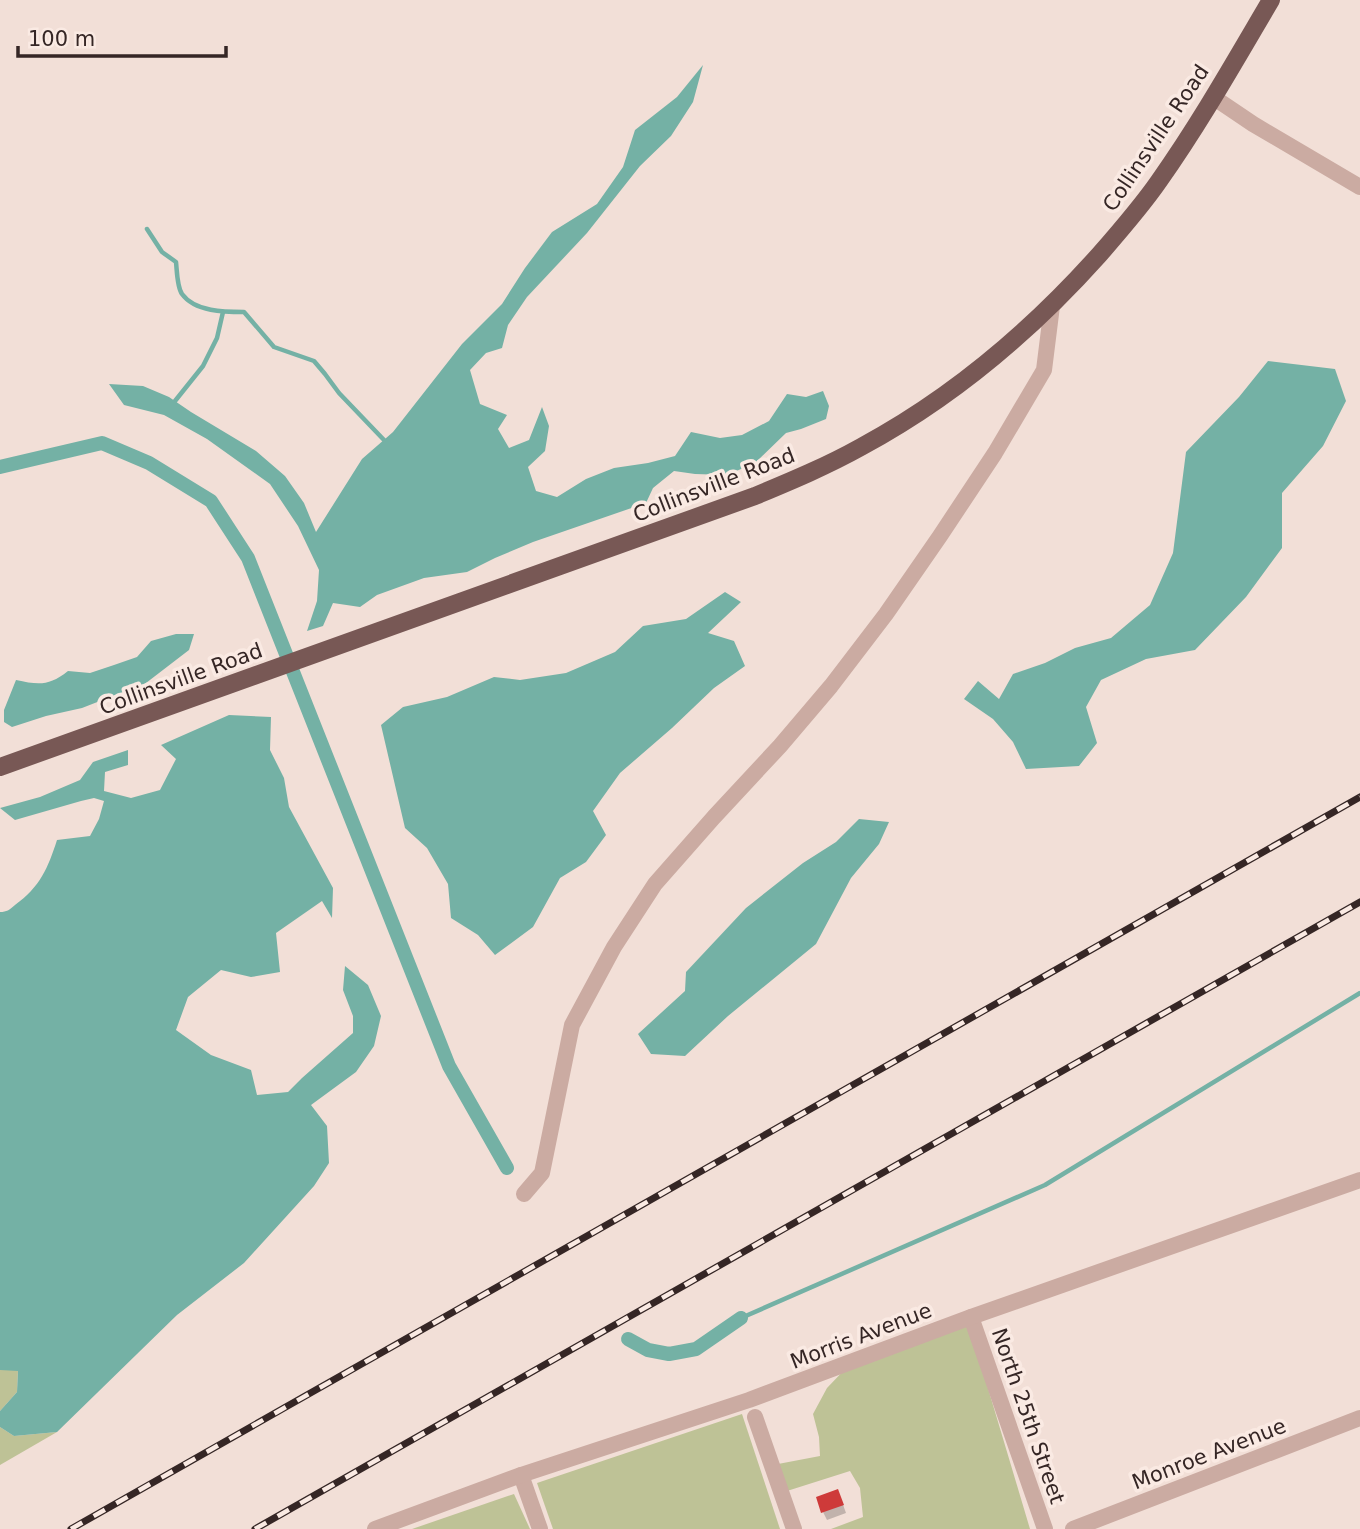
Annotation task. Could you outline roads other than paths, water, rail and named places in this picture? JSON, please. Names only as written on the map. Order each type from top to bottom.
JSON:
[{"type":"main road","name":"Collinsville Road","points":[[0,767],[755,496],[862,447],[920,412],[996,356],[1052,306],[1123,228],[1152,191],[1271,0]]},
{"type":"street","points":[[1213,97],[1253,124],[1360,187]]},
{"type":"street","points":[[524,1194],[541,1173],[572,1025],[614,947],[656,884],[831,685],[933,547],[995,453],[1044,370],[1052,306]]},
{"type":"street","name":"Morris Avenue","points":[[376,1529],[521,1475],[749,1400],[971,1317],[1360,1180]]},
{"type":"street","name":"North 25th Street","points":[[971,1317],[1045,1529]]},
{"type":"street","points":[[755,1418],[794,1529]]},
{"type":"street","name":"Monroe Avenue","points":[[1073,1529],[1360,1418]]},
{"type":"street","points":[[521,1475],[540,1529]]},
{"type":"water","points":[[703,65],[693,102],[671,136],[640,166],[587,233],[527,297],[508,325],[502,348],[486,353],[470,370],[480,404],[507,415],[498,429],[509,448],[529,440],[542,407],[549,426],[545,451],[528,467],[536,491],[557,497],[586,479],[614,468],[675,456],[691,432],[720,438],[742,435],[769,421],[787,394],[806,397],[823,391],[829,406],[826,419],[786,433],[755,463],[727,475],[674,471],[653,488],[646,503],[533,542],[467,572],[424,578],[377,595],[360,607],[333,603],[323,626],[307,631],[317,601],[319,570],[298,526],[270,484],[207,439],[164,415],[124,405],[109,384],[143,386],[169,397],[256,451],[285,476],[304,503],[316,532],[362,459],[393,432],[462,344],[502,304],[552,232],[597,204],[623,167],[635,130],[677,97]]},
{"type":"water","points":[[1268,361],[1335,369],[1346,401],[1323,446],[1282,493],[1282,548],[1246,597],[1195,650],[1146,659],[1101,680],[1086,707],[1097,743],[1079,766],[1026,769],[1013,742],[993,719],[964,699],[978,681],[999,699],[1013,674],[1045,663],[1075,648],[1111,638],[1150,605],[1173,553],[1186,452],[1239,397]]},
{"type":"water","points":[[725,592],[741,602],[708,633],[734,641],[745,666],[714,688],[620,773],[593,811],[606,835],[586,862],[560,878],[533,927],[495,955],[478,935],[451,918],[448,884],[427,848],[405,828],[381,725],[403,707],[447,697],[494,677],[520,680],[566,673],[615,652],[643,626],[686,619]]},
{"type":"water","points":[[176,634],[194,634],[189,650],[146,683],[82,708],[12,727],[4,722],[4,710],[16,680],[44,683],[68,671],[90,673],[137,657],[151,641]]},
{"type":"water","points":[[229,715],[271,717],[270,750],[284,778],[289,807],[333,888],[332,918],[322,901],[276,933],[280,972],[251,977],[221,970],[188,997],[176,1030],[211,1055],[251,1070],[257,1095],[288,1092],[353,1033],[353,1016],[343,990],[345,966],[368,985],[381,1016],[374,1046],[356,1072],[311,1105],[327,1126],[329,1163],[314,1186],[244,1263],[177,1315],[57,1432],[14,1436],[0,1427],[0,1411],[17,1392],[18,1371],[0,1370],[0,912],[11,908],[37,884],[57,840],[90,836],[104,801],[94,798],[15,820],[0,808],[40,797],[80,780],[93,762],[128,750],[128,765],[105,772],[104,791],[131,798],[160,790],[176,759],[161,745]]},
{"type":"water","points":[[859,819],[889,822],[879,844],[851,878],[816,944],[728,1016],[685,1056],[651,1054],[638,1034],[685,991],[686,972],[746,908],[803,863],[836,842]]},
{"type":"waterway","points":[[147,229],[162,252],[176,262],[179,287],[188,300],[211,310],[244,312],[274,347],[314,361],[339,393],[384,440]]},
{"type":"waterway","points":[[175,401],[203,366],[217,338],[223,312]]},
{"type":"waterway","points":[[0,467],[102,443],[149,463],[211,501],[248,558],[449,1066],[507,1168]]},
{"type":"waterway","points":[[741,1318],[1045,1185],[1360,993]]},
{"type":"waterway","points":[[628,1339],[648,1350],[669,1354],[696,1349],[741,1318]]},
{"type":"railway","points":[[71,1529],[1360,797]]},
{"type":"railway","points":[[255,1529],[1360,902]]}]
